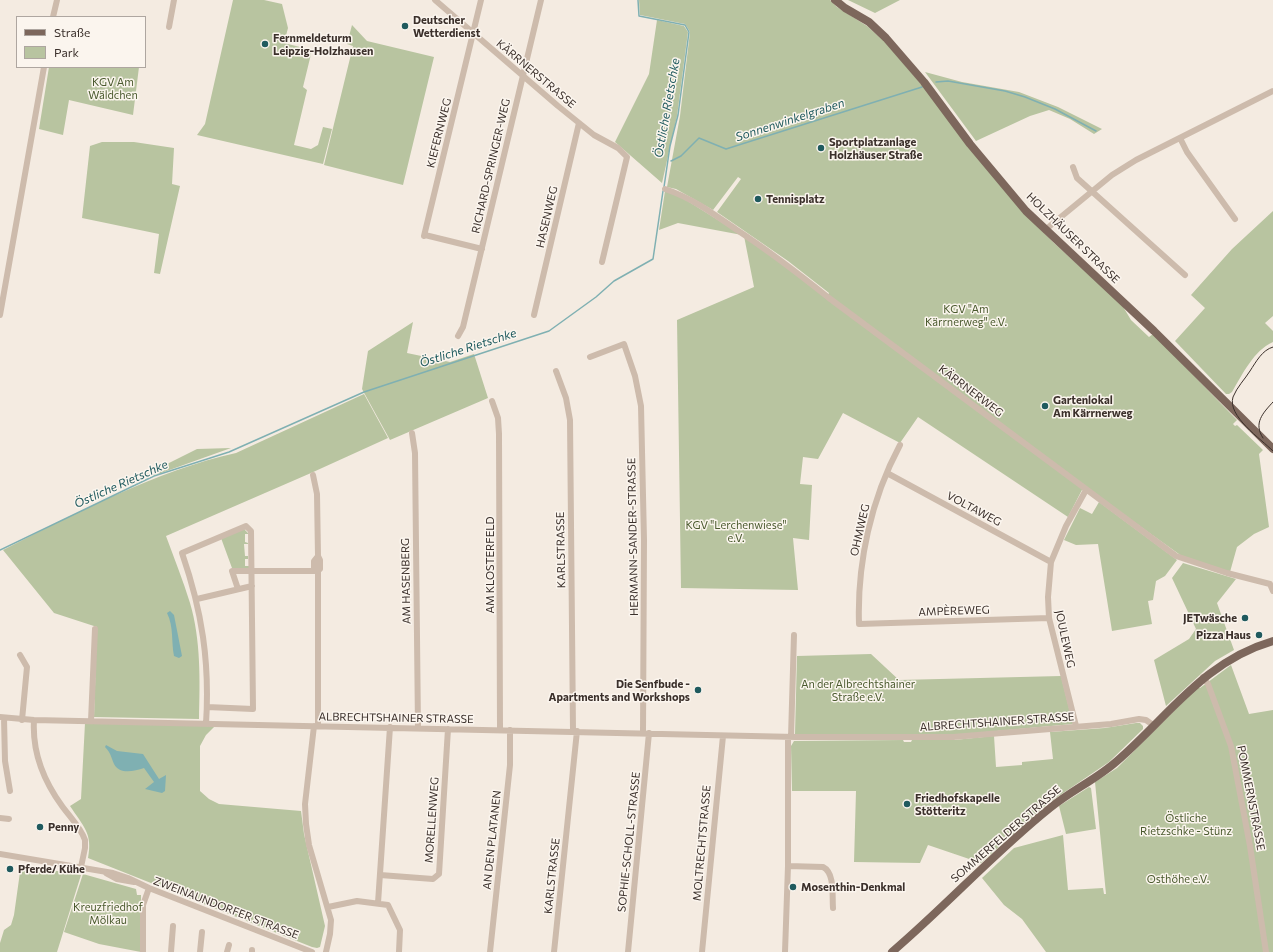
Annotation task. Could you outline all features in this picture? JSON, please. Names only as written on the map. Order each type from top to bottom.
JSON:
[{"type":"main road","name":"HOLZHÄUSER STRASSE","points":[[835,0],[845,8],[869,22],[886,38],[924,82],[995,175],[1045,230],[1154,331],[1273,449]]},
{"type":"main road","name":"SOMMERFELDER STRASSE","points":[[892,952],[1051,807],[1116,762],[1203,677],[1238,654],[1273,640]]},
{"type":"street","points":[[53,16],[57,0]]},
{"type":"street","points":[[169,27],[174,0]]},
{"type":"street","name":"KÄRRNERSTRASSE","points":[[435,0],[522,76],[579,123],[603,140],[618,148],[627,157],[602,262]]},
{"type":"street","name":"KIEFERNWEG","points":[[481,0],[425,235],[482,249]]},
{"type":"street","name":"RICHARD-SPRINGER-WEG","points":[[458,336],[463,328],[541,0]]},
{"type":"street","points":[[0,315],[44,68]]},
{"type":"street","points":[[1045,230],[1092,192],[1136,160],[1273,91]]},
{"type":"street","name":"HASENWEG","points":[[534,316],[579,123]]},
{"type":"street","points":[[1180,138],[1187,152],[1236,219]]},
{"type":"street","points":[[1073,167],[1077,178],[1185,275]]},
{"type":"street","name":"KÄRRNERWEG","points":[[665,189],[680,194],[713,213],[786,263],[829,298],[1176,556],[1219,571],[1270,584],[1273,591]]},
{"type":"street","name":"HERMANN-SANDER-STRASSE","points":[[590,357],[624,344],[635,376],[641,406],[646,733]]},
{"type":"street","name":"KARLSTRASSE","points":[[554,952],[575,731],[570,420],[566,398],[556,371]]},
{"type":"street","name":"AM KLOSTERFELD","points":[[492,401],[498,418],[499,434],[500,730]]},
{"type":"street","name":"AM HASENBERG","points":[[412,433],[415,453],[418,728]]},
{"type":"street","name":"OHMWEG","points":[[859,624],[858,605],[862,563],[873,516],[887,473],[900,445]]},
{"type":"street","name":"VOLTAWEG","points":[[887,473],[1051,562]]},
{"type":"street","points":[[238,589],[232,571],[316,571],[320,569],[320,560],[318,556],[317,494],[312,475]]},
{"type":"street","name":"JOULEWEG","points":[[1076,726],[1049,618],[1048,597],[1051,562],[1066,526],[1086,490]]},
{"type":"street","points":[[206,724],[206,648],[197,599],[182,553],[246,526],[251,531],[253,708],[207,707]]},
{"type":"street","points":[[316,571],[316,726],[305,804],[308,841],[319,882],[328,907],[331,926],[326,952]]},
{"type":"street","points":[[197,599],[252,586]]},
{"type":"street","name":"AMPÈREWEG","points":[[859,624],[1049,618]]},
{"type":"street","points":[[91,721],[95,629]]},
{"type":"street","points":[[785,952],[794,635]]},
{"type":"street","points":[[20,655],[27,667],[22,720]]},
{"type":"street","name":"POMMERNSTRASSE","points":[[1203,677],[1208,684],[1231,746],[1250,846],[1266,952]]},
{"type":"street","points":[[2,717],[5,756],[10,791]]},
{"type":"street","name":"ALBRECHTSHAINER STRASSE","points":[[2,717],[22,720],[575,731],[790,737],[953,737],[1111,724],[1139,719],[1146,720],[1153,725]]},
{"type":"street","points":[[34,720],[36,753],[41,771],[53,794],[85,840],[86,848],[81,867]]},
{"type":"street","points":[[378,903],[390,727]]},
{"type":"street","name":"MORELLENWEG","points":[[380,875],[433,879],[439,874],[448,729]]},
{"type":"street","name":"AN DEN PLATANEN","points":[[490,952],[510,766],[510,730]]},
{"type":"street","name":"SOPHIE-SCHOLL-STRASSE","points":[[628,952],[646,733]]},
{"type":"street","name":"MOLTRECHTSTRASSE","points":[[702,952],[722,736]]},
{"type":"street","points":[[0,818],[9,819]]},
{"type":"street","name":"ZWEINAUNDORFER STRASSE","points":[[0,854],[81,867],[106,873],[114,878],[134,882],[312,952]]},
{"type":"street","points":[[788,866],[823,867],[828,870],[831,875],[833,908]]},
{"type":"street","points":[[143,952],[143,905],[149,888]]},
{"type":"street","points":[[328,907],[353,901],[388,905],[400,933],[399,952]]},
{"type":"street","points":[[171,952],[173,926]]},
{"type":"street","points":[[200,952],[202,932]]},
{"type":"street","points":[[227,952],[229,945]]},
{"type":"green space","points":[[233,0],[264,0],[282,4],[288,28],[284,43],[312,50],[303,87],[307,90],[294,145],[311,149],[318,145],[323,127],[332,129],[323,164],[197,135],[205,124]]},
{"type":"green space","points":[[639,0],[830,0],[837,7],[867,26],[886,43],[921,84],[1020,209],[1054,243],[1122,305],[1131,320],[1149,337],[1153,334],[1237,420],[1233,424],[1235,426],[1237,425],[1263,450],[1259,454],[1269,527],[1254,534],[1237,547],[1230,572],[1183,557],[1084,486],[1068,517],[918,417],[900,443],[843,413],[818,459],[803,457],[800,484],[812,485],[809,540],[793,538],[798,590],[681,588],[677,320],[754,287],[744,236],[827,297],[829,293],[788,261],[717,212],[741,179],[738,177],[713,210],[676,189],[667,187],[680,116],[690,32],[685,24],[640,15]]},
{"type":"green space","points":[[848,0],[900,0],[875,13]]},
{"type":"green space","points":[[657,20],[684,26],[688,32],[677,116],[662,183],[615,142],[649,74]]},
{"type":"green space","points":[[352,25],[367,41],[434,57],[403,185],[324,165],[353,46],[347,44]]},
{"type":"green space","name":"KGV Am Wäldchen","points":[[49,68],[139,68],[133,115],[69,100],[63,135],[39,129]]},
{"type":"green space","points":[[925,72],[962,82],[1019,92],[1058,107],[1102,129],[1094,134],[1070,119],[1049,110],[1030,116],[976,141]]},
{"type":"green space","points":[[102,142],[134,142],[174,148],[172,184],[180,186],[160,274],[154,273],[159,234],[82,218],[90,146]]},
{"type":"green space","points":[[665,191],[678,195],[742,235],[678,223],[659,230]]},
{"type":"green space","points":[[1273,211],[1273,316],[1265,323],[1273,331],[1273,342],[1254,357],[1232,392],[1226,394],[1175,341],[1205,308],[1191,295],[1232,249]]},
{"type":"green space","points":[[413,322],[407,353],[450,362],[474,354],[488,398],[390,440],[362,389],[368,351]]},
{"type":"green space","points":[[364,394],[388,438],[166,536],[194,617],[198,646],[199,719],[94,717],[97,627],[54,613],[3,550],[117,494],[177,470],[236,453]]},
{"type":"green space","points":[[231,448],[147,478],[145,475],[197,449]]},
{"type":"green space","points":[[1099,502],[1177,560],[1165,576],[1156,581],[1153,600],[1148,601],[1152,624],[1112,631],[1098,544],[1076,545],[1064,540],[1080,508],[1092,514]]},
{"type":"green space","points":[[244,529],[249,534],[245,534],[245,542],[248,544],[244,544],[245,556],[248,556],[248,559],[245,559],[245,566],[249,566],[249,568],[232,568],[221,538]]},
{"type":"green space","points":[[1183,563],[1236,579],[1217,603],[1234,650],[1215,661],[1166,706],[1154,660],[1189,639],[1196,629],[1172,578]]},
{"type":"green space","name":"An der Albrechtshainer Straße e.V.","points":[[871,654],[899,680],[1061,676],[1073,724],[953,735],[795,734],[797,656]]},
{"type":"green space","name":"Östliche Rietzschke - Stünz","points":[[1231,665],[1249,714],[1273,710],[1273,952],[1046,952],[1022,919],[1004,905],[982,878],[1014,848],[1063,835],[1068,890],[1103,888],[1104,894],[1106,894],[1095,782],[1117,768],[1197,688],[1200,688]]},
{"type":"green space","points":[[85,723],[215,726],[206,735],[200,746],[200,791],[209,799],[219,804],[301,811],[304,834],[325,926],[320,947],[312,947],[88,858],[89,842],[86,830],[70,806],[81,799]]},
{"type":"green space","points":[[1140,723],[1143,726],[1143,729],[1109,762],[1047,804],[981,863],[928,845],[920,863],[854,862],[856,791],[792,791],[791,746],[794,741],[903,740],[904,742],[911,742],[912,740],[954,740],[994,736],[996,767],[1022,765],[1022,762],[1053,759],[1050,732],[1105,728]]},
{"type":"green space","points":[[1089,787],[1091,788],[1096,829],[1066,834],[1059,806]]},
{"type":"green space","points":[[21,865],[81,875],[57,952],[0,952],[0,943],[4,930],[11,925],[14,915]]},
{"type":"green space","name":"Kreuzfriedhof Mölkau","points":[[83,874],[136,889],[137,895],[141,895],[141,952],[99,944],[64,932]]},
{"type":"water","points":[[170,611],[174,615],[182,656],[179,658],[174,656],[173,651],[172,629],[167,613]]},
{"type":"water","points":[[106,745],[117,751],[143,754],[159,779],[166,775],[165,791],[162,793],[145,789],[154,782],[144,768],[128,771],[120,770],[114,764],[110,753],[105,747]]},
{"type":"waterway","name":"Östliche Rietschke","points":[[638,0],[639,16],[685,25],[689,32],[678,115],[670,146],[664,187]]},
{"type":"waterway","name":"Sonnenwinkelgraben","points":[[936,82],[948,81],[1005,91],[1025,97],[1055,109],[1096,131]]},
{"type":"waterway","name":"Sonnenwinkelgraben","points":[[671,161],[681,156],[699,138],[726,149],[922,87]]},
{"type":"waterway","name":"Östliche Rietschke","points":[[0,550],[154,476],[229,452],[364,392],[549,331],[596,297],[614,281],[653,259],[663,191]]},
{"type":"tram line","points":[[1273,347],[1262,354],[1257,360],[1233,397],[1235,412],[1240,419],[1253,434],[1273,451]]},
{"type":"tram line","points":[[1263,438],[1259,428],[1260,418],[1273,402]]},
{"type":"place","name":"Deutscher Wetterdienst","points":[[405,26]]},
{"type":"place","name":"Fernmeldeturm Leipzig-Holzhausen","points":[[265,44]]},
{"type":"place","name":"Sportplatzanlage Holzhäuser Straße","points":[[821,148]]},
{"type":"place","name":"Tennisplatz","points":[[758,199]]},
{"type":"place","name":"Gartenlokal Am Kärrnerweg","points":[[1045,406]]},
{"type":"place","name":"JETwäsche","points":[[1245,618]]},
{"type":"place","name":"Pizza Haus","points":[[1259,635]]},
{"type":"place","name":"Die Senfbude - Apartments and Workshops","points":[[698,690]]},
{"type":"place","name":"Friedhofskapelle Stötteritz","points":[[907,804]]},
{"type":"place","name":"Penny","points":[[40,827]]},
{"type":"place","name":"Pferde/ Kühe","points":[[10,869]]},
{"type":"place","name":"Mosenthin-Denkmal","points":[[793,887]]},
{"type":"park label","name":"KGV \"Am Kärrnerweg\" e.V.","points":[[966,315]]},
{"type":"park label","name":"KGV \"Lerchenwiese\" e.V.","points":[[736,531]]},
{"type":"park label","name":"Osthöhe e.V.","points":[[1178,879]]}]
